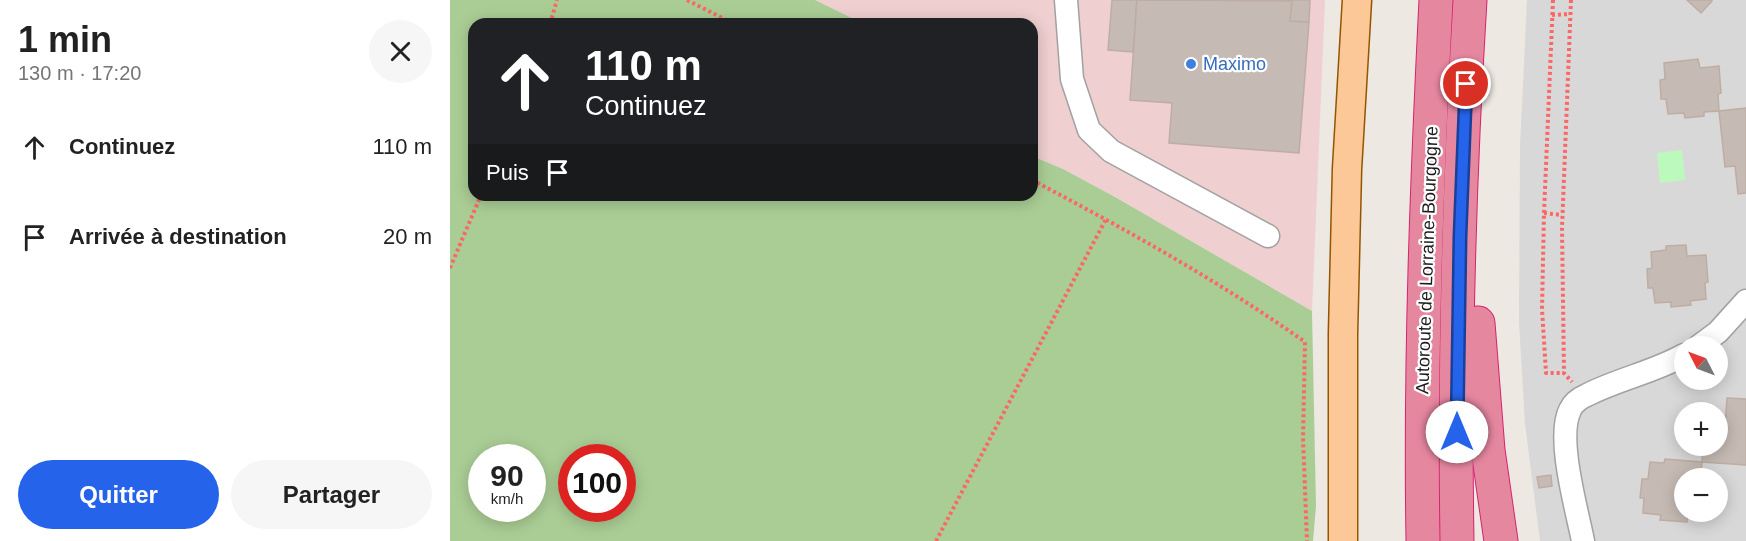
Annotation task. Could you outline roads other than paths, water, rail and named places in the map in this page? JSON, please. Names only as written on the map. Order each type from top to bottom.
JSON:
[{"type":"highway","name":"Autoroute de Lorraine-Bourgogne","points":[[1422,485],[1427,206],[1436,0]]},
{"type":"highway","name":"Autoroute de Lorraine-Bourgogne","points":[[1464,128],[1470,0]]},
{"type":"highway","points":[[1457,541],[1457,386],[1464,128]]},
{"type":"highway","points":[[1464,128],[1477,186],[1476,305],[1480,375],[1501,541]]},
{"type":"highway","points":[[1412,541],[1422,485]]},
{"type":"highway","points":[[1422,485],[1423,541]]},
{"type":"main road","points":[[1343,541],[1343,334],[1347,169],[1357,0]]},
{"type":"street","points":[[1066,0],[1072,79],[1089,130],[1111,151],[1268,237]]},
{"type":"street","points":[[1713,336],[1746,301]]},
{"type":"street","points":[[1583,541],[1569,470],[1566,421],[1578,400],[1674,360]]},
{"type":"place","name":"Maximo","points":[[1191,64]]}]
